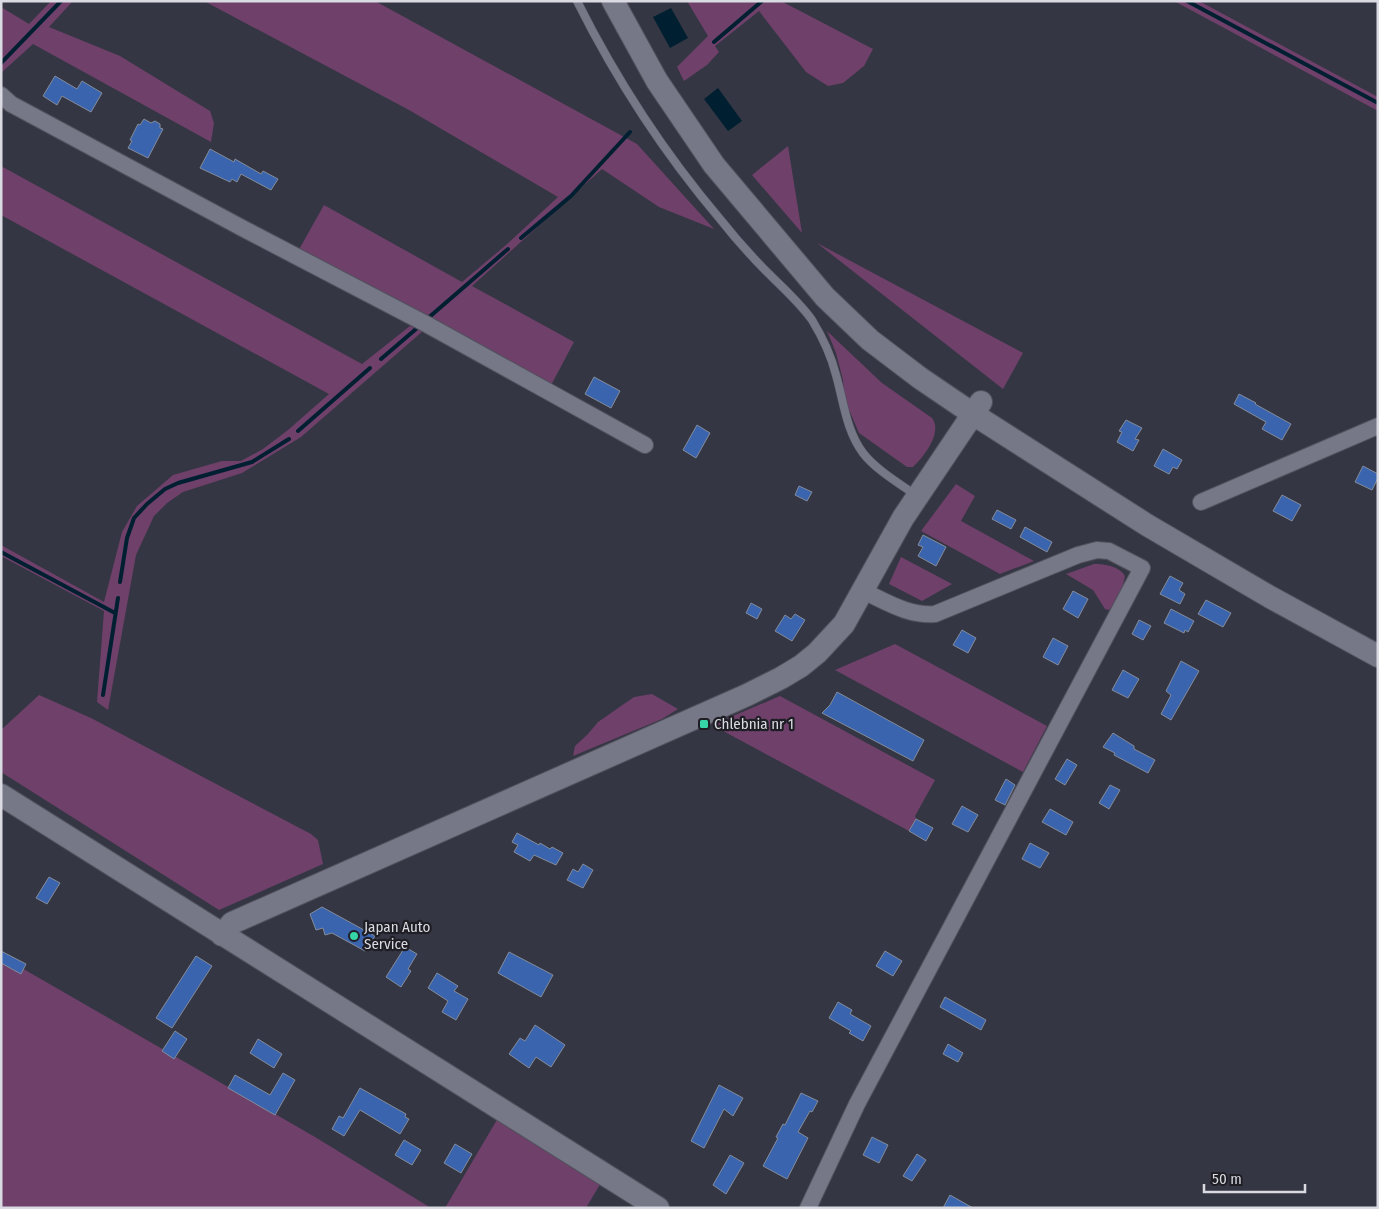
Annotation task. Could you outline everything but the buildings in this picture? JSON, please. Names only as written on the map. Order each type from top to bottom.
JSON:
[{"type":"street","points":[[613,1],[657,81],[687,127],[727,182],[826,297],[864,335],[920,378],[977,408],[1282,588],[1378,640]]},
{"type":"street","points":[[1,95],[20,109],[428,325],[645,445]]},
{"type":"street","points":[[222,935],[230,924],[240,919],[699,716],[782,678],[812,658],[844,624],[878,561],[917,496],[977,408]]},
{"type":"street","points":[[977,408],[1156,530],[1270,597],[1378,656]]},
{"type":"street","points":[[1201,502],[1378,426]]},
{"type":"street","points":[[808,1208],[857,1104],[1142,568],[1109,551],[1097,550],[1078,555],[936,614],[923,615],[906,611],[863,591]]},
{"type":"street","points":[[1,795],[658,1208]]},
{"type":"lane","points":[[576,1],[630,97],[704,201],[747,252],[810,318],[826,344],[849,430],[864,454],[917,496]]},
{"type":"shaded area","points":[[51,1],[73,1],[49,27],[120,56],[210,111],[214,123],[211,142],[33,44],[1,73],[1,7],[29,24]]},
{"type":"shaded area","points":[[204,1],[375,1],[637,144],[714,229],[659,207],[602,169],[472,286],[574,342],[549,389],[297,253],[324,205],[462,282],[558,197],[409,110]]},
{"type":"shaded area","points":[[687,1],[781,1],[873,49],[864,66],[843,83],[828,86],[806,72],[759,11],[715,46],[719,52],[707,65],[684,81],[677,67],[708,36]]},
{"type":"shaded area","points":[[1174,1],[1199,1],[1378,97],[1378,111]]},
{"type":"shaded area","points":[[788,146],[802,233],[752,175]]},
{"type":"shaded area","points":[[1,166],[362,364],[410,326],[423,331],[301,437],[242,473],[183,492],[167,503],[154,516],[136,555],[108,710],[97,702],[104,611],[1,556],[1,545],[104,602],[122,532],[137,506],[173,475],[222,461],[241,461],[263,449],[329,394],[1,215]]},
{"type":"shaded area","points":[[817,243],[1023,353],[1003,389]]},
{"type":"shaded area","points":[[827,331],[882,383],[932,418],[935,424],[934,437],[927,451],[913,467],[907,467],[859,433],[844,398],[843,380],[836,353]]},
{"type":"shaded area","points":[[956,484],[975,496],[961,521],[1034,561],[1000,574],[921,531]]},
{"type":"shaded area","points":[[901,557],[952,584],[922,601],[889,584]]},
{"type":"shaded area","points":[[1094,564],[1115,568],[1125,576],[1123,585],[1109,610],[1105,609],[1093,590],[1066,574]]},
{"type":"shaded area","points":[[895,644],[1047,726],[1023,772],[835,670]]},
{"type":"shaded area","points":[[652,694],[678,709],[662,719],[573,756],[575,746],[598,722],[634,697]]},
{"type":"shaded area","points":[[39,695],[91,718],[311,834],[318,840],[323,864],[219,910],[1,772],[1,730]]},
{"type":"shaded area","points":[[780,696],[935,780],[909,831],[712,725]]},
{"type":"shaded area","points":[[1,956],[315,1137],[431,1208],[1,1208]]},
{"type":"shaded area","points":[[498,1118],[602,1181],[586,1208],[445,1208]]},
{"type":"water","points":[[671,8],[688,38],[670,48],[653,17]]},
{"type":"water","points":[[718,88],[742,121],[728,131],[704,99]]},
{"type":"waterway","points":[[1,63],[61,1]]},
{"type":"waterway","points":[[714,42],[762,1]]},
{"type":"waterway","points":[[1187,1],[1378,103]]},
{"type":"waterway","points":[[521,238],[571,196],[630,132]]},
{"type":"waterway","points":[[427,319],[508,249]]},
{"type":"waterway","points":[[381,359],[416,329]]},
{"type":"waterway","points":[[298,431],[370,368]]},
{"type":"waterway","points":[[120,582],[127,538],[134,518],[147,504],[165,489],[178,483],[252,462],[289,439]]},
{"type":"waterway","points":[[1,552],[115,613]]},
{"type":"waterway","points":[[103,695],[118,598]]},
{"type":"place","name":"Chlebnia nr 1","points":[[704,724]]},
{"type":"place","name":"Japan Auto Service","points":[[354,936]]}]
